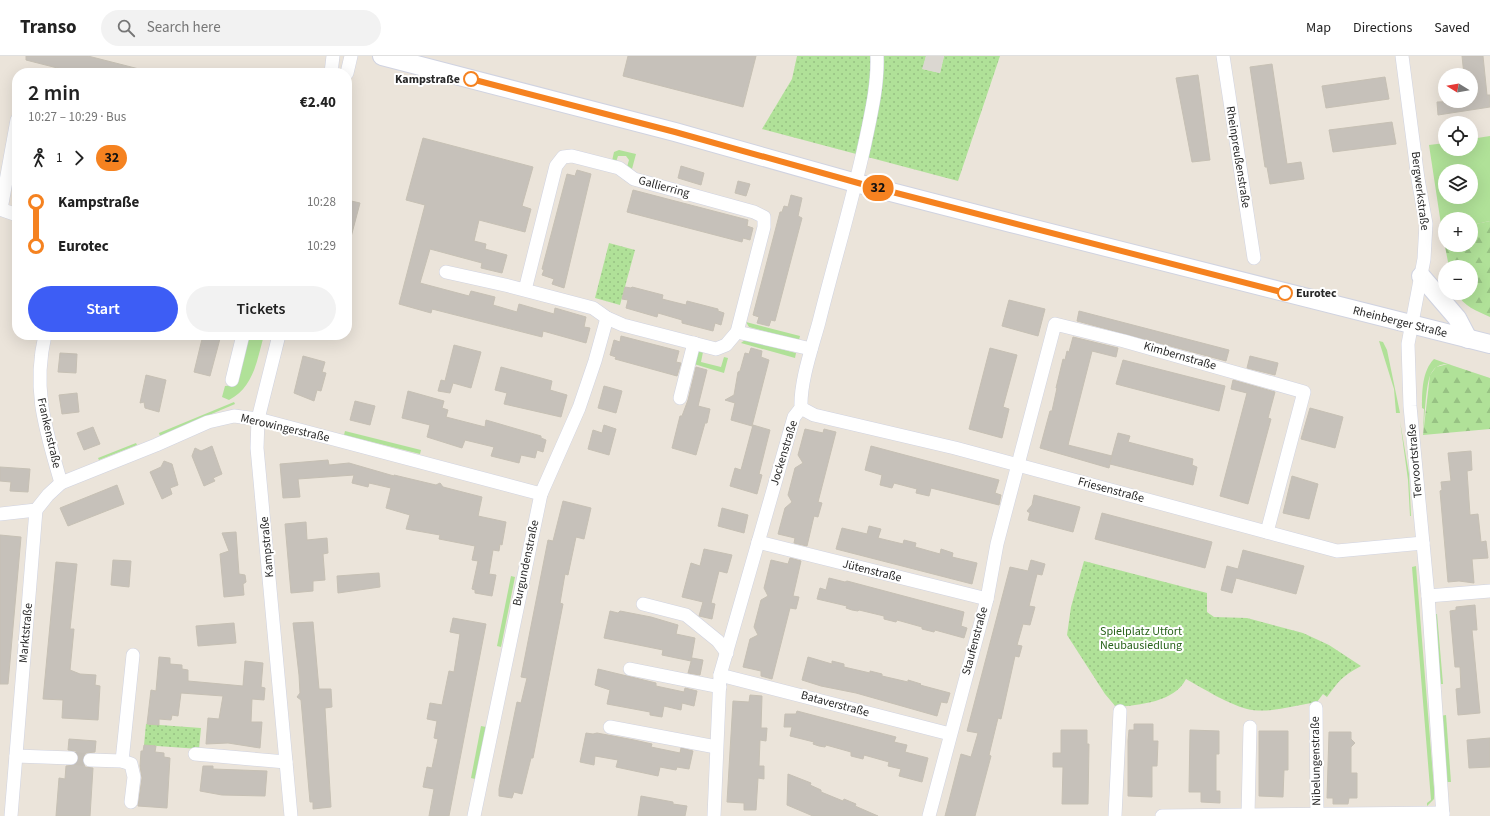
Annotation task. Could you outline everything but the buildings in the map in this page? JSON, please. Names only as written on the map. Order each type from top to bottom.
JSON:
[{"type":"main road","name":"Rheinberger Straße","points":[[382,56],[675,132],[856,183],[1490,344]]},
{"type":"main road","points":[[1421,276],[1457,318],[1468,339]]},
{"type":"street","points":[[332,68],[333,56]]},
{"type":"street","points":[[348,68],[351,56]]},
{"type":"street","name":"Jockenstraße","points":[[714,816],[720,681],[794,417],[801,408],[800,397],[811,349],[856,183],[873,105],[877,56]]},
{"type":"street","name":"Rheinpreußenstraße","points":[[1223,56],[1254,258]]},
{"type":"street","name":"Bergwerkstraße","points":[[1402,56],[1418,179],[1426,224],[1424,260],[1412,325]]},
{"type":"street","points":[[12,148],[1,209],[12,213]]},
{"type":"street","name":"Gallierring","points":[[446,272],[525,290],[593,308],[607,318],[623,325],[716,349],[726,345],[737,332],[764,227],[764,217],[754,212],[634,179],[619,168],[572,156],[563,157],[556,166],[525,290]]},
{"type":"street","name":"Burgundenstraße","points":[[474,816],[541,494],[579,408],[595,361],[607,318]]},
{"type":"street","name":"Kimbernstraße","points":[[1019,465],[1054,324],[1124,341],[1304,392],[1267,532]]},
{"type":"street","name":"Tervoortstraße","points":[[1412,325],[1408,344],[1410,406],[1428,596],[1443,815]]},
{"type":"street","points":[[737,332],[811,349]]},
{"type":"street","name":"Frankenstraße","points":[[44,340],[40,356],[39,394],[45,426],[61,483]]},
{"type":"street","points":[[232,380],[242,340]]},
{"type":"street","name":"Kampstraße","points":[[278,340],[258,419],[257,448],[291,816]]},
{"type":"street","points":[[680,398],[694,343]]},
{"type":"street","name":"Friesenstraße","points":[[801,408],[814,415],[1019,465],[1337,551],[1423,543]]},
{"type":"street","name":"Merowingerstraße","points":[[36,510],[48,495],[61,483],[156,445],[208,422],[234,416],[258,419],[541,494]]},
{"type":"street","name":"Staufenstraße","points":[[928,816],[987,599],[997,544],[1019,465]]},
{"type":"street","points":[[0,514],[36,510]]},
{"type":"street","name":"Marktstraße","points":[[11,816],[36,510]]},
{"type":"street","name":"Jütenstraße","points":[[758,542],[987,599]]},
{"type":"street","points":[[1428,596],[1490,591]]},
{"type":"street","points":[[643,604],[686,615],[718,641],[727,653]]},
{"type":"street","points":[[122,761],[134,655]]},
{"type":"street","points":[[630,669],[720,681]]},
{"type":"street","name":"Bataverstraße","points":[[720,681],[950,734]]},
{"type":"street","name":"Nibelungenstraße","points":[[1316,708],[1317,815]]},
{"type":"street","points":[[1115,816],[1120,711]]},
{"type":"street","points":[[610,727],[716,747]]},
{"type":"street","points":[[1248,815],[1250,727]]},
{"type":"street","points":[[195,754],[286,762]]},
{"type":"street","points":[[16,756],[71,758]]},
{"type":"street","points":[[90,760],[122,761],[131,764],[134,777],[131,802]]},
{"type":"street","name":"Nibelungenstraße","points":[[1162,816],[1443,815]]},
{"type":"green space","points":[[797,56],[926,56],[923,69],[940,73],[944,56],[1000,56],[958,181],[762,129],[792,79]]},
{"type":"green space","points":[[1490,136],[1490,221],[1478,224],[1478,212],[1439,212],[1429,145],[1438,144],[1438,156],[1478,156],[1478,138]]},
{"type":"green space","points":[[619,150],[636,154],[632,169],[627,167],[629,160],[626,156],[618,156],[616,162],[612,161],[614,152]]},
{"type":"green space","points":[[1490,221],[1490,317],[1475,310],[1462,300],[1478,300],[1478,260],[1448,260],[1446,252],[1478,252],[1478,224]]},
{"type":"green space","points":[[609,243],[635,250],[620,305],[595,298]]},
{"type":"green space","points":[[746,322],[800,336],[799,340],[749,327]]},
{"type":"green space","points":[[247,340],[263,340],[253,372],[244,388],[229,400],[222,397],[225,386],[236,385]]},
{"type":"green space","points":[[745,340],[796,353],[795,358],[741,343]]},
{"type":"green space","points":[[1379,341],[1383,342],[1387,350],[1400,413],[1396,413],[1394,389]]},
{"type":"green space","points":[[697,350],[703,352],[701,362],[721,367],[724,357],[728,358],[724,373],[694,364]]},
{"type":"green space","points":[[1434,359],[1451,365],[1443,364],[1438,366],[1430,377],[1423,435],[1424,409],[1422,408],[1422,402],[1424,382],[1427,369]]},
{"type":"green space","points":[[1448,364],[1490,378],[1490,429],[1423,435],[1430,375],[1436,367]]},
{"type":"green space","points":[[234,402],[235,404],[160,436],[159,433]]},
{"type":"green space","points":[[1400,421],[1409,474],[1411,516],[1408,480]]},
{"type":"green space","points":[[345,431],[421,450],[420,454],[344,435]]},
{"type":"green space","points":[[136,443],[137,445],[99,460],[98,458]]},
{"type":"green space","name":"Spielplatz Utfort Neubausiedlung","points":[[1084,561],[1207,593],[1207,612],[1214,617],[1247,618],[1303,633],[1329,645],[1361,666],[1341,679],[1327,697],[1323,694],[1317,702],[1280,709],[1263,711],[1240,707],[1216,696],[1186,679],[1181,687],[1174,693],[1156,701],[1116,707],[1105,694],[1067,635],[1071,607]]},
{"type":"green space","points":[[1416,566],[1434,788],[1434,799],[1427,806],[1427,803],[1431,800],[1412,567]]},
{"type":"green space","points":[[511,576],[515,577],[501,647],[497,646]]},
{"type":"green space","points":[[1431,614],[1437,614],[1443,684],[1437,684]]},
{"type":"green space","points":[[1446,715],[1451,782],[1445,782],[1440,716]]},
{"type":"green space","points":[[146,724],[201,728],[199,749],[144,745]]},
{"type":"green space","points":[[481,726],[486,727],[475,779],[471,778]]},
{"type":"shaded area","points":[[926,56],[944,56],[940,73],[922,69]]},
{"type":"tunnel","points":[[71,758],[90,760]]},
{"type":"bus line","name":"32","points":[[471,79],[675,132],[869,186],[1285,293]]},
{"type":"place","name":"Kampstraße","points":[[471,79]]},
{"type":"place","name":"Eurotec","points":[[1285,293]]}]
